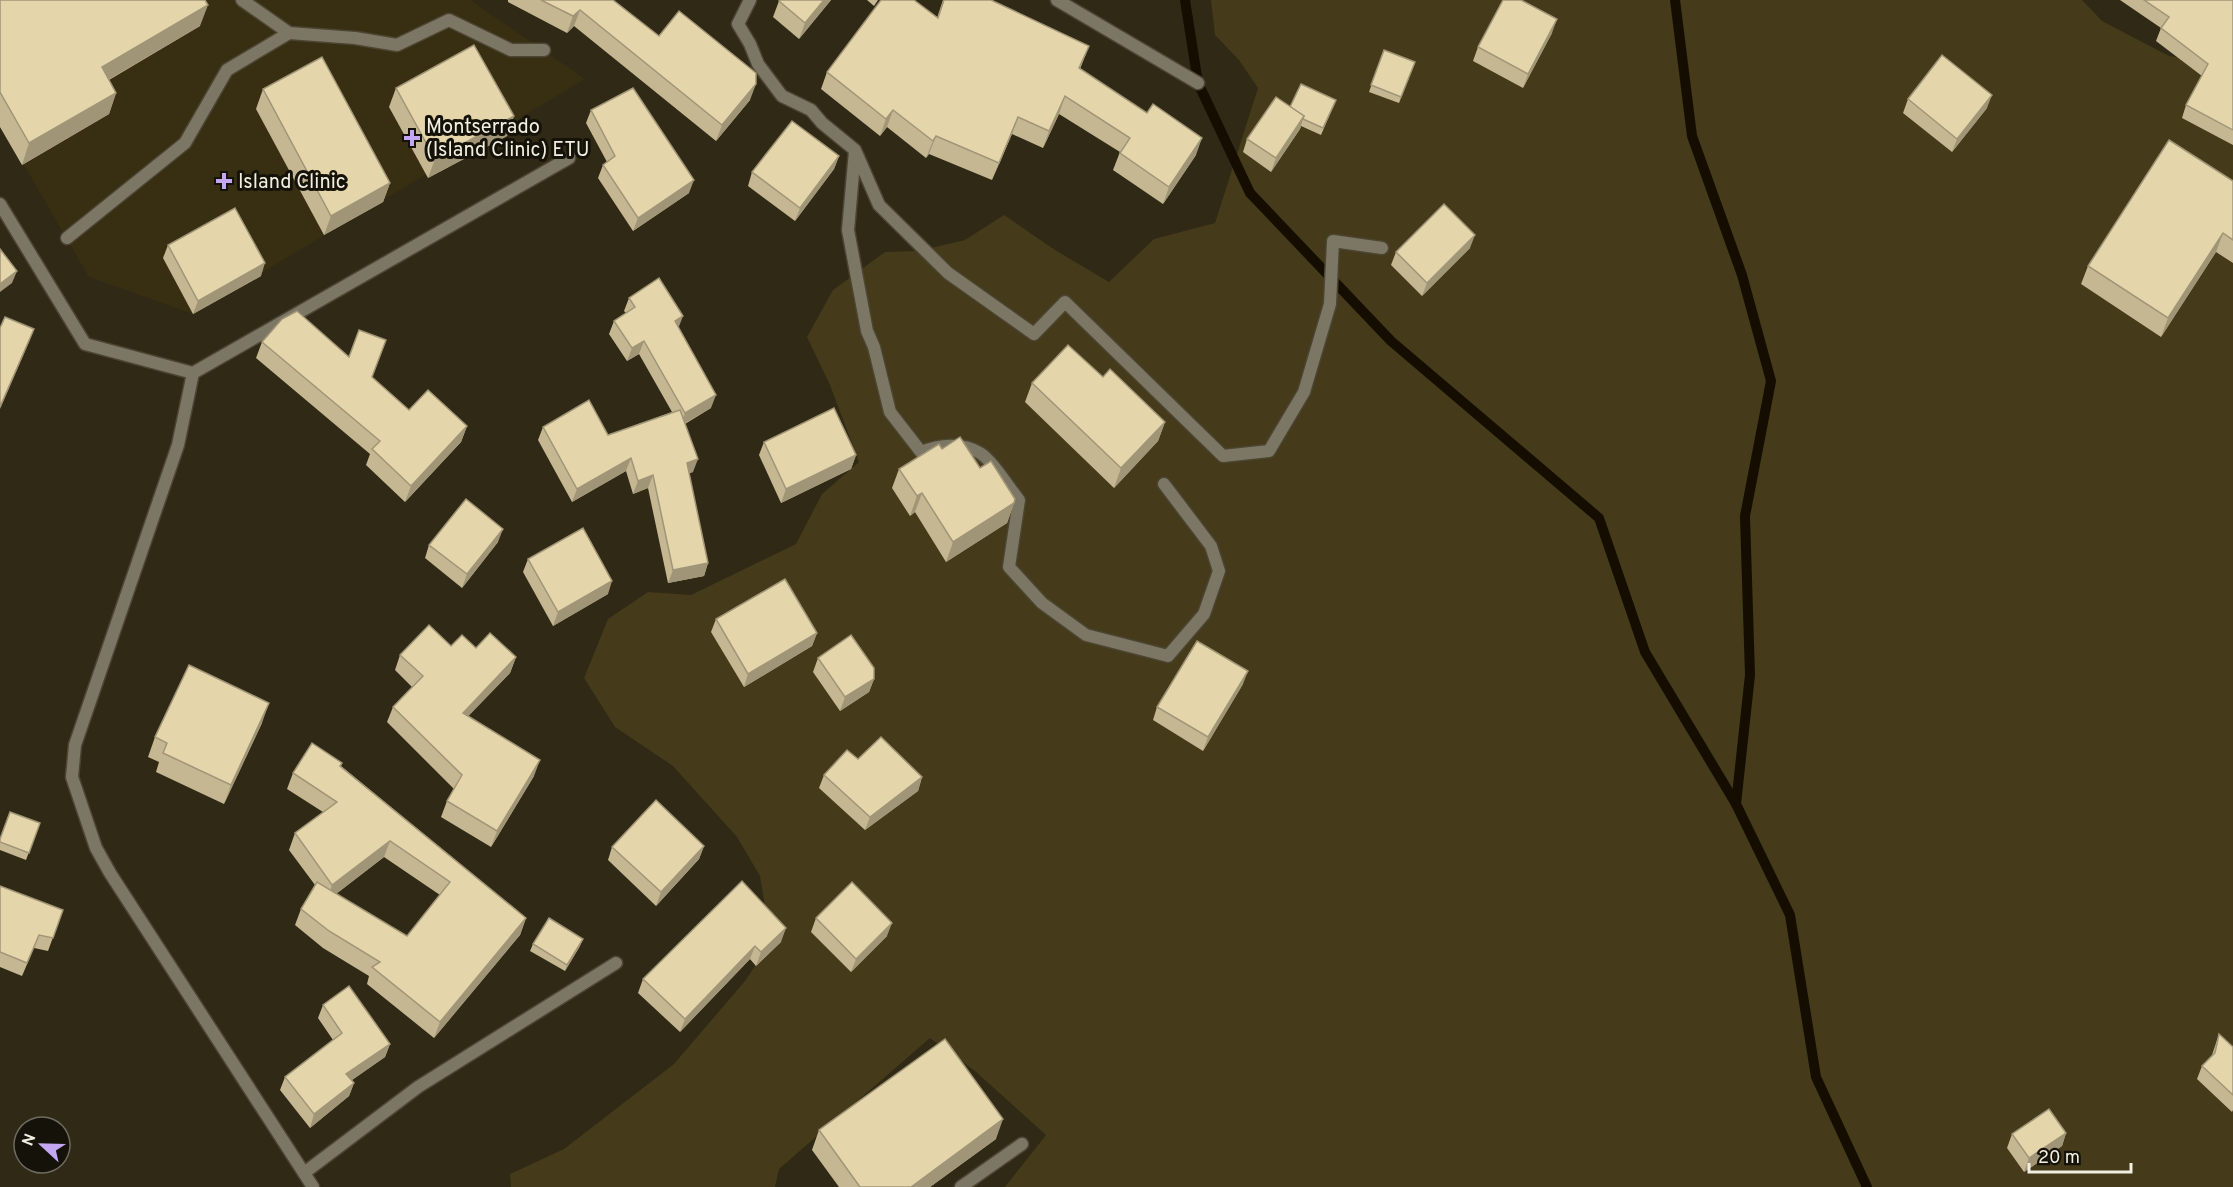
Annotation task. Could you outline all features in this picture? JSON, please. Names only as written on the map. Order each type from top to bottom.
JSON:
[{"type":"street","points":[[242,0],[289,33],[356,38],[397,45],[449,20],[511,50],[544,50]]},
{"type":"street","points":[[750,0],[738,24],[758,64],[782,96],[811,110],[822,123],[855,150],[879,205],[948,273],[1034,334],[1065,302],[1223,456],[1269,452],[1304,392],[1330,304],[1333,241],[1382,248]]},
{"type":"street","points":[[1058,0],[1198,83]]},
{"type":"street","points":[[67,238],[185,143],[227,70],[289,33]]},
{"type":"street","points":[[855,150],[848,230],[867,331],[874,347],[890,412],[921,452],[935,446],[951,445],[980,453],[1019,500],[1009,567],[1042,603],[1086,635],[1168,656],[1204,614],[1219,571],[1211,546],[1164,484]]},
{"type":"street","points":[[0,204],[85,344],[193,373],[569,158]]},
{"type":"street","points":[[193,373],[178,446],[75,745],[72,777],[96,848],[110,873],[313,1187]]},
{"type":"street","points":[[303,1173],[418,1087],[616,963]]},
{"type":"street","points":[[961,1187],[1022,1144]]},
{"type":"shaded area","name":"Island Clinic","points":[[0,0],[470,0],[585,79],[193,314],[89,277],[0,124]]},
{"type":"shaded area","points":[[1211,0],[2082,0],[2102,21],[2169,56],[2227,64],[2233,70],[2233,1187],[1005,1187],[1046,1135],[975,1071],[930,1038],[779,1169],[775,1187],[511,1187],[510,1174],[564,1149],[674,1064],[745,981],[771,942],[760,876],[737,837],[673,766],[615,727],[584,678],[608,619],[648,592],[691,595],[796,544],[822,494],[859,462],[830,385],[807,337],[833,290],[885,252],[918,251],[965,240],[1004,215],[1055,250],[1109,282],[1154,239],[1215,223],[1258,88],[1239,60],[1215,35]]},
{"type":"building","points":[[0,0],[205,0],[208,5],[102,67],[116,93],[29,143],[0,92]]},
{"type":"building","points":[[541,0],[613,0],[659,36],[679,11],[756,73],[756,84],[722,125],[580,10],[573,16]]},
{"type":"building","points":[[780,0],[824,0],[805,23]]},
{"type":"building","points":[[881,0],[914,0],[938,18],[944,0],[991,0],[1089,46],[1079,68],[1147,113],[1153,104],[1202,138],[1169,187],[1120,153],[1130,138],[1065,96],[1049,131],[1018,117],[999,163],[936,136],[933,141],[893,110],[886,119],[827,72]]},
{"type":"building","points":[[1503,0],[1521,0],[1557,19],[1528,74],[1478,47]]},
{"type":"building","points":[[2144,0],[2233,0],[2233,130],[2186,105],[2208,64],[2161,28],[2169,17]]},
{"type":"building","points":[[474,45],[514,116],[435,159],[396,88]]},
{"type":"building","points":[[1384,50],[1415,62],[1401,97],[1371,85]]},
{"type":"building","points":[[1942,55],[1992,95],[1957,139],[1908,99]]},
{"type":"building","points":[[322,57],[390,183],[331,216],[263,89]]},
{"type":"building","points":[[1301,84],[1336,100],[1323,128],[1303,119],[1304,116],[1290,107]]},
{"type":"building","points":[[633,88],[694,180],[638,218],[603,165],[615,156],[591,110]]},
{"type":"building","points":[[1276,97],[1304,116],[1276,158],[1247,139]]},
{"type":"building","points":[[792,121],[839,156],[800,208],[752,172]]},
{"type":"building","points":[[2169,140],[2233,181],[2233,240],[2223,233],[2168,318],[2088,266]]},
{"type":"building","points":[[1444,204],[1475,235],[1427,283],[1396,252]]},
{"type":"building","points":[[235,208],[265,263],[198,301],[168,245]]},
{"type":"building","points":[[0,249],[17,271],[0,284]]},
{"type":"building","points":[[659,278],[683,316],[675,321],[716,395],[685,413],[644,341],[632,348],[614,321],[635,307],[629,298]]},
{"type":"building","points":[[297,311],[349,357],[359,330],[386,340],[372,377],[409,410],[428,390],[467,426],[411,486],[372,449],[380,441],[262,342],[282,319]]},
{"type":"building","points":[[5,317],[34,329],[0,407],[0,328]]},
{"type":"building","points":[[1068,345],[1103,377],[1110,369],[1165,422],[1121,468],[1032,383]]},
{"type":"building","points":[[589,400],[608,435],[680,410],[698,459],[687,463],[708,563],[673,570],[653,475],[638,481],[631,458],[577,489],[543,427]]},
{"type":"building","points":[[834,408],[856,455],[786,489],[764,442]]},
{"type":"building","points":[[960,437],[980,468],[991,461],[1015,499],[1014,503],[953,542],[922,493],[917,496],[899,469],[939,444],[942,449]]},
{"type":"building","points":[[466,499],[503,529],[467,574],[429,545]]},
{"type":"building","points":[[583,528],[612,581],[558,612],[528,559]]},
{"type":"building","points":[[785,579],[817,633],[748,674],[716,619]]},
{"type":"building","points":[[429,625],[451,646],[462,635],[476,648],[490,633],[516,657],[463,713],[540,760],[497,831],[447,801],[462,775],[393,707],[423,676],[400,655]]},
{"type":"building","points":[[851,635],[874,668],[874,679],[845,697],[818,658]]},
{"type":"building","points":[[1197,641],[1248,671],[1208,737],[1157,707]]},
{"type":"building","points":[[189,665],[269,703],[231,785],[163,753],[167,743],[155,737]]},
{"type":"building","points":[[881,737],[922,777],[870,817],[824,775],[847,750],[858,759]]},
{"type":"building","points":[[312,743],[342,763],[340,766],[526,918],[440,1022],[372,967],[380,962],[329,931],[301,909],[317,882],[407,936],[450,882],[390,841],[332,885],[295,833],[337,802],[293,773]]},
{"type":"building","points":[[656,800],[704,846],[661,892],[612,847]]},
{"type":"building","points":[[10,812],[40,823],[29,853],[0,842]]},
{"type":"building","points":[[742,881],[786,928],[761,952],[755,946],[685,1019],[643,979]]},
{"type":"building","points":[[852,882],[892,923],[856,959],[816,918]]},
{"type":"building","points":[[0,886],[63,910],[53,938],[39,935],[27,963],[0,952]]},
{"type":"building","points":[[549,918],[583,939],[567,965],[533,944]]},
{"type":"building","points":[[349,986],[390,1044],[346,1074],[354,1083],[314,1114],[285,1077],[342,1033],[323,1005]]},
{"type":"building","points":[[2219,1034],[2233,1047],[2233,1095],[2202,1066],[2215,1053]]},
{"type":"building","points":[[945,1039],[1003,1119],[911,1187],[860,1187],[819,1130]]},
{"type":"building","points":[[2049,1109],[2066,1133],[2029,1158],[2012,1134]]},
{"type":"waterway","points":[[1185,0],[1198,83],[1250,193],[1391,341],[1599,518],[1645,652],[1736,804]]},
{"type":"waterway","points":[[1675,0],[1692,136],[1742,275],[1771,381],[1745,516],[1750,675],[1736,804],[1790,915],[1816,1077],[1867,1187]]},
{"type":"place","name":"Montserrado (Island Clinic) ETU","points":[[412,138]]},
{"type":"place","name":"Island Clinic","points":[[224,181]]}]
